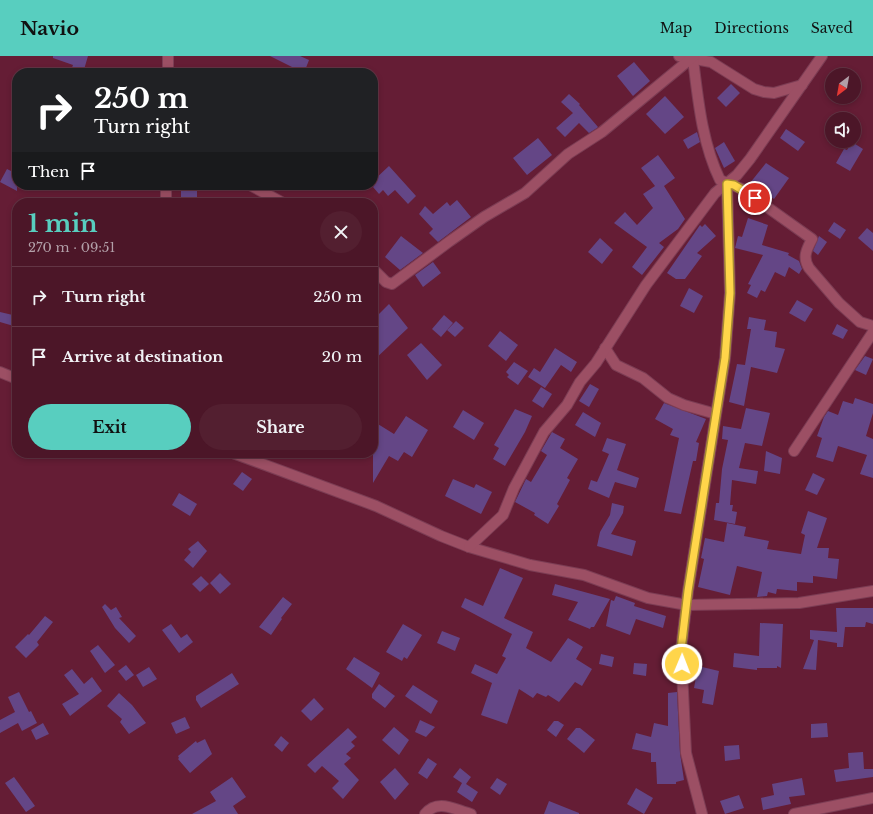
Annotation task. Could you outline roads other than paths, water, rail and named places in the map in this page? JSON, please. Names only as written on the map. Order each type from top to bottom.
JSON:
[{"type":"street","points":[[168,56],[168,68]]},
{"type":"street","points":[[679,56],[694,57],[711,62],[754,89],[764,92],[774,93],[802,84]]},
{"type":"street","points":[[469,547],[503,514],[514,488],[544,432],[567,405],[580,382],[596,363],[604,348],[623,323],[630,309],[646,285],[715,193],[727,184],[750,159],[822,56]]},
{"type":"street","points":[[694,57],[700,110],[710,155],[720,180],[742,189],[812,239],[805,253],[806,264],[839,303],[860,322],[873,326]]},
{"type":"street","points":[[378,274],[386,282],[392,284],[472,225],[525,193],[568,154],[602,132],[694,57]]},
{"type":"street","points":[[701,814],[699,796],[686,753],[681,650],[688,591],[725,358],[730,293],[727,184]]},
{"type":"street","points":[[259,190],[275,198]]},
{"type":"street","points":[[794,451],[873,332]]},
{"type":"street","points":[[604,348],[616,365],[643,378],[668,398],[690,407],[716,414]]},
{"type":"street","points":[[0,372],[12,377]]},
{"type":"street","points":[[246,458],[376,506],[441,536],[469,547],[530,565],[584,575],[648,598],[687,605],[799,603],[873,591]]},
{"type":"street","points":[[797,814],[873,798]]},
{"type":"street","points":[[425,814],[429,809],[438,805],[444,805],[471,814]]}]
